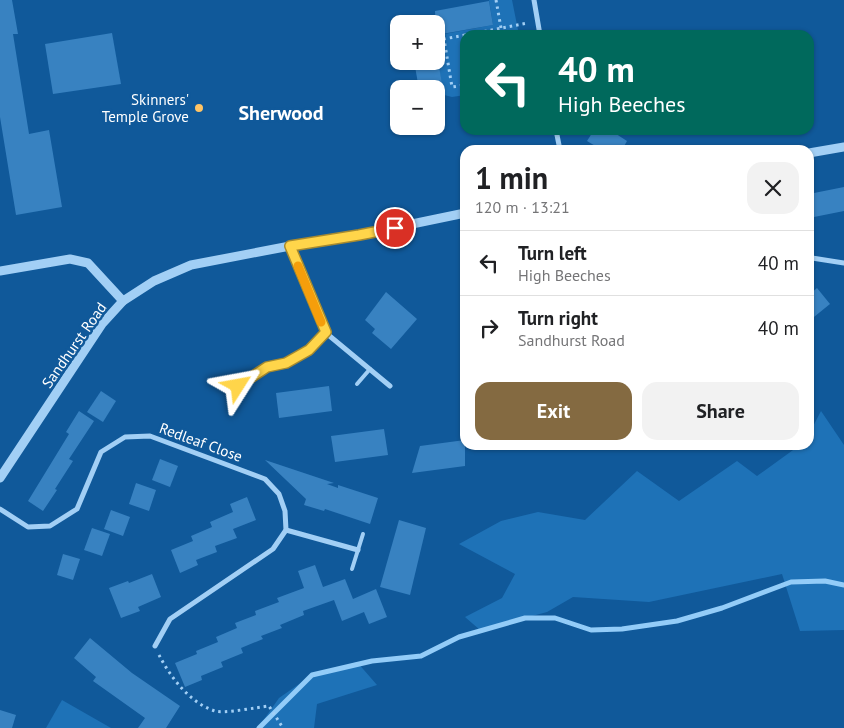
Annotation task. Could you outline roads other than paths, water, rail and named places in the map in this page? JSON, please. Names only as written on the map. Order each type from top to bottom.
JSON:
[{"type":"street","points":[[534,0],[539,30]]},
{"type":"street","points":[[814,152],[844,147]]},
{"type":"street","name":"Sandhurst Road","points":[[0,478],[102,324],[123,301],[154,281],[191,265],[359,235],[460,214]]},
{"type":"street","points":[[290,246],[326,332],[390,386]]},
{"type":"street","points":[[0,271],[70,258],[88,263],[123,301]]},
{"type":"street","points":[[814,258],[844,262]]},
{"type":"street","name":"Redleaf Close","points":[[0,509],[28,527],[50,526],[76,509],[101,452],[125,437],[150,436],[265,479],[279,494],[285,511],[286,530]]},
{"type":"street","points":[[155,646],[170,619],[272,549],[286,530],[358,550]]},
{"type":"lane","points":[[238,386],[267,367],[286,363],[309,350],[326,332]]},
{"type":"lane","points":[[358,384],[370,369]]},
{"type":"lane","points":[[352,569],[363,534]]},
{"type":"waterway","points":[[259,728],[312,675],[372,661],[421,656],[459,637],[525,618],[555,618],[591,630],[622,629],[677,621],[722,608],[791,582],[825,581],[844,585]]},
{"type":"place","name":"Skinners' Temple Grove","points":[[199,108]]},
{"type":"district","name":"Sherwood","points":[[281,113]]}]
